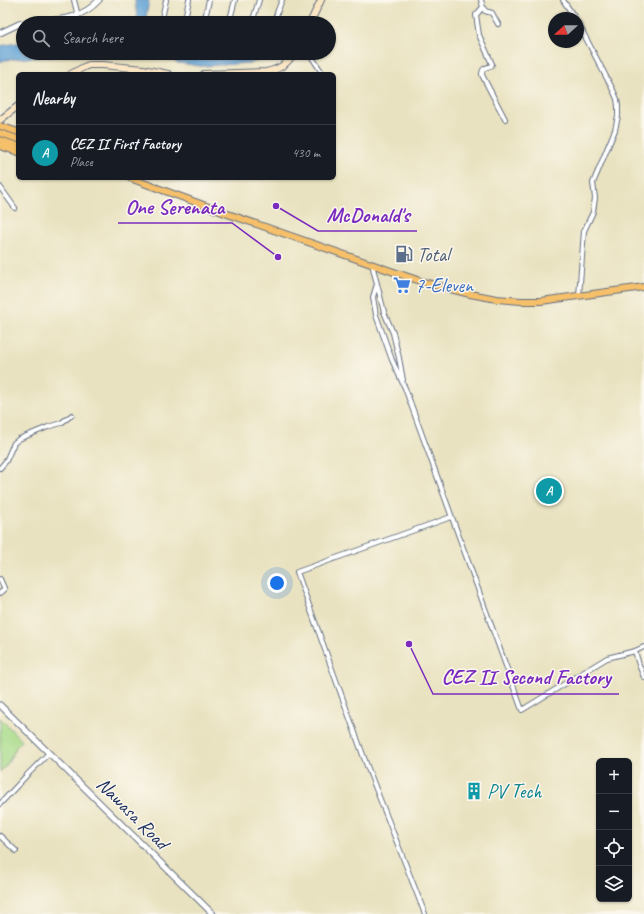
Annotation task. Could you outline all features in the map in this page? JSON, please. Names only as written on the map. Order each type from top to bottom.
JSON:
[{"type":"main road","points":[[313,16],[321,0]]},
{"type":"main road","points":[[266,72],[280,67],[289,60]]},
{"type":"main road","points":[[75,72],[84,67],[96,65],[143,69],[158,72]]},
{"type":"main road","points":[[0,120],[16,108]]},
{"type":"main road","points":[[0,126],[16,131]]},
{"type":"main road","points":[[0,133],[16,138]]},
{"type":"main road","points":[[0,140],[16,145]]},
{"type":"main road","points":[[0,146],[16,151]]},
{"type":"main road","points":[[134,180],[143,182]]},
{"type":"main road","points":[[136,180],[230,215],[423,282],[470,294],[497,299],[541,301],[644,287]]},
{"type":"street","points":[[74,0],[78,16],[94,6],[99,0]]},
{"type":"street","points":[[163,16],[166,0]]},
{"type":"street","points":[[186,16],[189,0]]},
{"type":"street","points":[[206,16],[209,0]]},
{"type":"street","points":[[231,16],[235,0]]},
{"type":"street","points":[[254,16],[259,0]]},
{"type":"street","points":[[276,16],[282,0]]},
{"type":"street","points":[[482,0],[485,11],[492,13],[498,24]]},
{"type":"street","points":[[564,0],[571,12]]},
{"type":"street","points":[[484,7],[476,15],[479,35],[492,64],[482,71],[482,75],[505,119]]},
{"type":"street","points":[[0,33],[16,25]]},
{"type":"street","points":[[579,296],[584,231],[593,212],[595,198],[593,182],[615,130],[618,116],[617,99],[584,34]]},
{"type":"street","points":[[314,60],[322,72]]},
{"type":"street","points":[[0,187],[15,208]]},
{"type":"street","points":[[372,264],[384,312],[399,358],[405,388]]},
{"type":"street","points":[[377,284],[373,297],[376,315],[392,360],[405,388],[522,710],[607,658],[635,651],[644,647]]},
{"type":"street","points":[[0,468],[6,461],[14,444],[19,439],[61,423],[72,415]]},
{"type":"street","points":[[425,914],[367,766],[297,572],[451,517]]},
{"type":"street","points":[[0,579],[4,590],[0,593]]},
{"type":"street","points":[[635,651],[644,677]]},
{"type":"street","name":"Nawasa Road","points":[[0,705],[211,913]]},
{"type":"street","points":[[0,804],[49,753]]},
{"type":"street","points":[[0,836],[16,851]]},
{"type":"green space","points":[[0,718],[22,741],[16,747],[7,764],[0,772]]},
{"type":"water","points":[[135,0],[149,0],[146,16],[137,16]]},
{"type":"water","points":[[16,43],[16,59],[4,60],[0,62],[0,46]]},
{"type":"water","points":[[172,60],[264,60],[250,63],[201,66],[178,63]]},
{"type":"place","name":"McDonald's","points":[[276,206]]},
{"type":"place","name":"Total","points":[[404,254]]},
{"type":"place","name":"One Serenata","points":[[278,257]]},
{"type":"place","name":"7-Eleven","points":[[402,285]]},
{"type":"place","name":"CEZ II First Factory","points":[[549,491]]},
{"type":"place","name":"CEZ II Second Factory","points":[[409,644]]},
{"type":"place","name":"PV Tech","points":[[474,791]]}]
